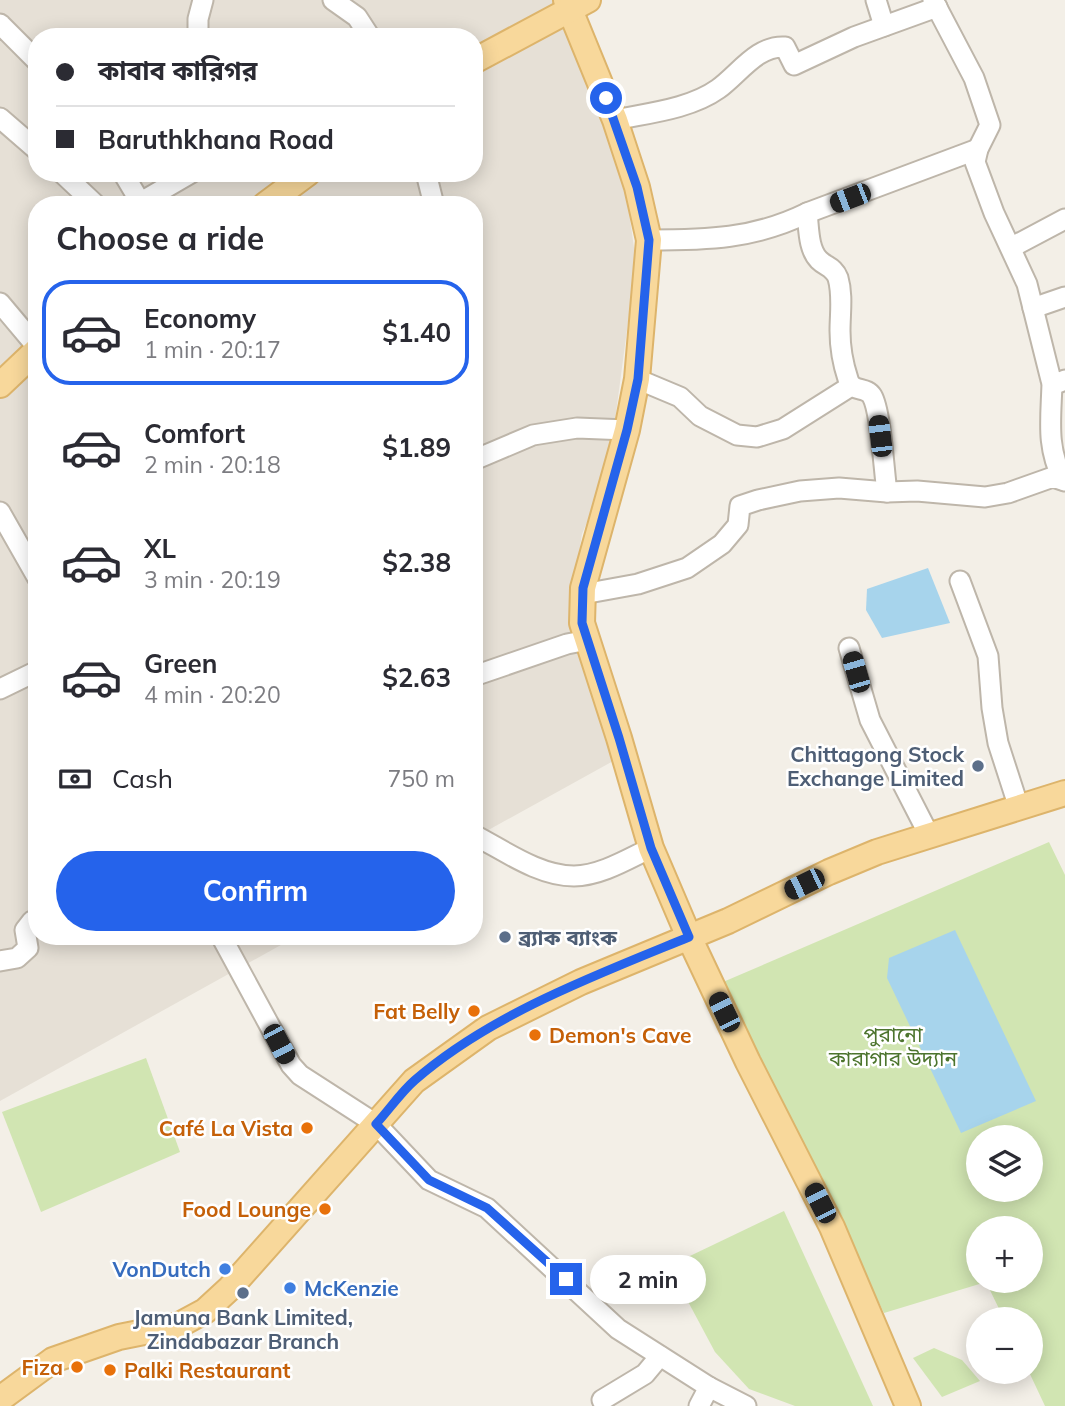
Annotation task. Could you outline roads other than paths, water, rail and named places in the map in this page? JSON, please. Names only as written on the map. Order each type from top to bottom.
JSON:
[{"type":"main road","points":[[483,56],[575,3],[637,187],[649,240],[638,379],[583,594],[582,623],[651,848],[689,937],[748,1062],[832,1227],[908,1406]]},
{"type":"main road","points":[[277,196],[296,182]]},
{"type":"main road","points":[[0,385],[28,358]]},
{"type":"main road","points":[[0,1399],[53,1360],[119,1337],[179,1325],[205,1311],[230,1288],[414,1081],[488,1028],[581,982],[689,937],[877,852],[1065,793]]},
{"type":"street","points":[[198,28],[203,0]]},
{"type":"street","points":[[333,0],[357,17],[364,28]]},
{"type":"street","points":[[876,0],[884,26]]},
{"type":"street","points":[[615,120],[691,102],[717,89],[756,56],[769,50],[785,47],[794,65],[935,3],[974,78],[990,125],[978,149],[975,162],[1027,284],[1032,308],[1059,381],[1050,442],[1054,461],[1064,481]]},
{"type":"street","points":[[0,24],[28,52]]},
{"type":"street","points":[[0,118],[28,142]]},
{"type":"street","points":[[649,240],[752,234],[781,226],[978,149]]},
{"type":"street","points":[[72,182],[86,196]]},
{"type":"street","points":[[153,196],[176,182]]},
{"type":"street","points":[[807,214],[815,254],[820,262],[832,267],[837,275],[841,292],[840,342],[850,386]]},
{"type":"street","points":[[1012,247],[1065,219]]},
{"type":"street","points":[[1032,308],[1065,297]]},
{"type":"street","points":[[0,303],[28,338]]},
{"type":"street","points":[[638,379],[680,397],[700,416],[737,435],[757,438],[783,429],[850,386],[867,391],[872,396],[877,416],[887,492]]},
{"type":"street","points":[[483,456],[533,435],[577,428],[627,430]]},
{"type":"street","points":[[583,594],[638,584],[687,568],[722,544],[738,526],[740,506],[758,500],[800,491],[826,489],[917,491],[985,497],[1008,493],[1053,477],[1064,481]]},
{"type":"street","points":[[0,512],[28,561]]},
{"type":"street","points":[[960,581],[988,656],[998,743],[1019,808]]},
{"type":"street","points":[[483,673],[567,644],[588,640]]},
{"type":"street","points":[[849,648],[870,720],[929,835]]},
{"type":"street","points":[[0,689],[28,675]]},
{"type":"street","points":[[483,840],[543,871],[575,876],[606,868],[651,848]]},
{"type":"street","points":[[0,961],[18,958],[28,948],[25,930],[28,927]]},
{"type":"street","points":[[226,945],[291,1065],[300,1075],[376,1124],[429,1180],[487,1208],[618,1329],[709,1387],[746,1406]]},
{"type":"street","points":[[602,1400],[645,1374],[660,1356]]},
{"type":"street","points":[[699,1406],[709,1387]]},
{"type":"water","points":[[928,568],[950,623],[882,638],[866,610],[867,589]]},
{"type":"water","points":[[955,930],[1036,1101],[980,1125],[966,1125],[966,1131],[961,1133],[887,978],[889,958]]},
{"type":"place","name":"Chittagong Stock Exchange Limited","points":[[978,766]]},
{"type":"place","name":"ব্র্যাক ব্যাংক","points":[[505,937]]},
{"type":"place","name":"Fat Belly","points":[[474,1011]]},
{"type":"place","name":"Demon's Cave","points":[[535,1035]]},
{"type":"place","name":"Café La Vista","points":[[307,1128]]},
{"type":"place","name":"Food Lounge","points":[[325,1209]]},
{"type":"place","name":"VonDutch","points":[[225,1269]]},
{"type":"place","name":"McKenzie","points":[[290,1288]]},
{"type":"place","name":"Jamuna Bank Limited, Zindabazar Branch","points":[[243,1293]]},
{"type":"place","name":"Fiza","points":[[77,1367]]},
{"type":"place","name":"Palki Restaurant","points":[[110,1370]]},
{"type":"park label","name":"পুরানো কারাগার উদ্যান","points":[[893,1046]]}]
